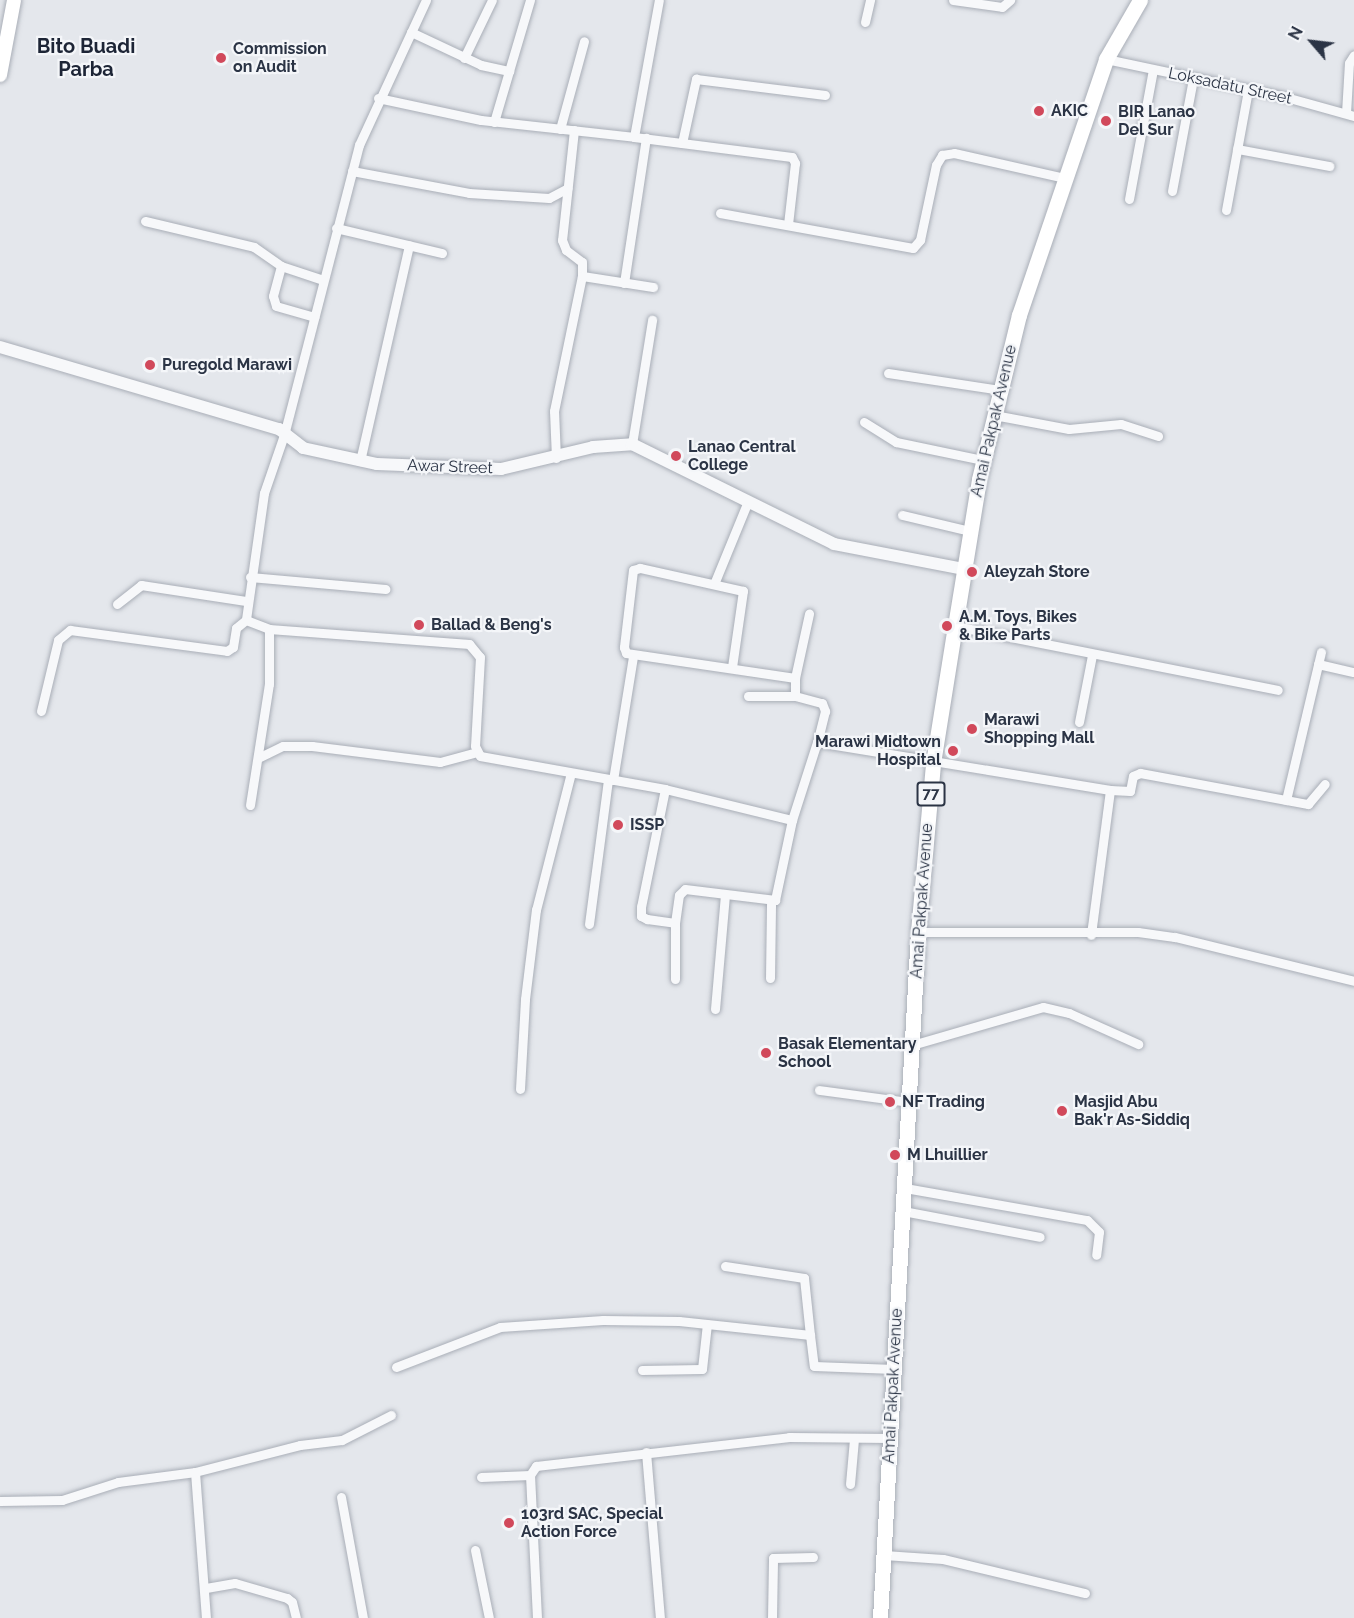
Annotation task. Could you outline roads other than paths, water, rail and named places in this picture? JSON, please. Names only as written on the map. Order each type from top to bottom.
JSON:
[{"type":"highway","name":"Amai Pakpak Avenue","points":[[880,1618],[918,932],[933,763],[970,531],[983,460],[1019,315],[1106,59],[1140,0]]},
{"type":"main road","points":[[0,75],[11,1]]},
{"type":"street","points":[[246,620],[246,601],[264,493],[285,432],[352,171],[378,99],[426,0]]},
{"type":"street","points":[[464,58],[492,0]]},
{"type":"street","points":[[494,122],[530,0]]},
{"type":"street","points":[[634,137],[659,0]]},
{"type":"street","points":[[865,22],[870,0]]},
{"type":"street","points":[[953,0],[1002,7],[1010,0]]},
{"type":"street","points":[[411,32],[464,58],[509,71]]},
{"type":"street","points":[[560,129],[584,41]]},
{"type":"street","points":[[1350,115],[1349,63],[1354,55]]},
{"type":"street","name":"Loksadatu Street","points":[[1106,59],[1350,115]]},
{"type":"street","points":[[1129,199],[1153,70]]},
{"type":"street","points":[[682,143],[696,79],[825,95]]},
{"type":"street","points":[[1172,191],[1193,79]]},
{"type":"street","points":[[1226,210],[1248,90]]},
{"type":"street","points":[[378,99],[494,122],[646,138],[792,157],[795,163],[788,224]]},
{"type":"street","points":[[556,458],[554,411],[582,276],[582,262],[566,250],[562,240],[574,130]]},
{"type":"street","points":[[624,283],[646,138]]},
{"type":"street","points":[[1237,149],[1329,166]]},
{"type":"street","points":[[720,213],[913,248],[920,240],[936,165],[942,155],[954,153],[1065,178]]},
{"type":"street","points":[[352,171],[474,194],[549,198],[568,188]]},
{"type":"street","points":[[145,220],[254,247],[281,266],[323,280]]},
{"type":"street","points":[[336,228],[442,253]]},
{"type":"street","points":[[360,461],[409,246]]},
{"type":"street","points":[[281,266],[273,296],[276,306],[314,317]]},
{"type":"street","points":[[582,276],[653,287]]},
{"type":"street","points":[[652,320],[632,444],[851,550],[964,569]]},
{"type":"street","name":"Awar Street","points":[[0,347],[285,432],[303,448],[360,461],[475,471],[556,458],[603,446],[632,444]]},
{"type":"street","points":[[888,373],[1000,390]]},
{"type":"street","points":[[994,415],[1069,429],[1121,424],[1158,436]]},
{"type":"street","points":[[864,422],[897,442],[983,460]]},
{"type":"street","points":[[714,584],[748,501]]},
{"type":"street","points":[[902,515],[970,531]]},
{"type":"street","points":[[732,667],[745,595],[741,589],[639,568],[633,570],[624,646],[633,656],[732,667],[795,678]]},
{"type":"street","points":[[250,577],[385,589]]},
{"type":"street","points":[[117,604],[141,585],[246,601]]},
{"type":"street","points":[[795,696],[795,678],[809,614]]},
{"type":"street","points":[[246,620],[269,629],[475,647],[480,657],[477,752]]},
{"type":"street","points":[[41,711],[58,640],[70,630],[227,651],[233,647],[236,628],[246,620]]},
{"type":"street","points":[[955,627],[1278,690]]},
{"type":"street","points":[[250,805],[260,757],[269,684],[269,629]]},
{"type":"street","points":[[1286,800],[1321,652]]},
{"type":"street","points":[[1079,722],[1092,655]]},
{"type":"street","points":[[589,924],[633,656]]},
{"type":"street","points":[[1318,664],[1353,672]]},
{"type":"street","points":[[748,696],[795,696],[818,700],[824,706],[817,742],[792,820],[779,891],[771,902],[770,978]]},
{"type":"street","points":[[817,742],[933,763],[1110,790],[1130,791],[1133,777],[1140,773],[1308,804],[1325,784]]},
{"type":"street","points":[[260,757],[283,746],[312,746],[440,762],[477,752]]},
{"type":"street","points":[[477,752],[487,759],[665,789],[792,820]]},
{"type":"street","points":[[520,1089],[525,999],[536,910],[571,773]]},
{"type":"street","points":[[665,789],[641,916],[675,923]]},
{"type":"street","points":[[1091,935],[1110,790]]},
{"type":"street","points":[[675,979],[675,923],[683,890],[771,902]]},
{"type":"street","points":[[715,1009],[725,895]]},
{"type":"street","points":[[918,932],[1091,935],[1131,932],[1175,937],[1354,981]]},
{"type":"street","points":[[912,1045],[1043,1006],[1069,1013],[1138,1044]]},
{"type":"street","points":[[819,1090],[909,1102]]},
{"type":"street","points":[[905,1188],[1087,1220],[1098,1227],[1096,1255]]},
{"type":"street","points":[[903,1211],[1040,1237]]},
{"type":"street","points":[[726,1266],[804,1278],[814,1366],[894,1369]]},
{"type":"street","points":[[396,1366],[477,1334],[535,1322],[603,1320],[707,1324],[810,1335]]},
{"type":"street","points":[[642,1370],[702,1369],[707,1324]]},
{"type":"street","points":[[0,1501],[62,1500],[118,1482],[195,1472],[300,1445],[342,1440],[391,1415]]},
{"type":"street","points":[[481,1478],[530,1475],[542,1464],[789,1437],[890,1438]]},
{"type":"street","points":[[850,1484],[854,1438]]},
{"type":"street","points":[[646,1452],[660,1618]]},
{"type":"street","points":[[195,1472],[206,1588],[206,1618]]},
{"type":"street","points":[[530,1475],[537,1618]]},
{"type":"street","points":[[341,1497],[363,1618]]},
{"type":"street","points":[[475,1550],[489,1618]]},
{"type":"street","points":[[884,1555],[943,1559],[1085,1593]]},
{"type":"street","points":[[771,1618],[773,1558],[813,1557]]},
{"type":"street","points":[[206,1588],[235,1583],[287,1598],[292,1602],[296,1618]]},
{"type":"place","name":"Commission on Audit","points":[[221,58]]},
{"type":"place","name":"AKIC","points":[[1039,111]]},
{"type":"place","name":"BIR Lanao Del Sur","points":[[1106,121]]},
{"type":"place","name":"Puregold Marawi","points":[[150,365]]},
{"type":"place","name":"Lanao Central College","points":[[676,456]]},
{"type":"place","name":"Aleyzah Store","points":[[972,572]]},
{"type":"place","name":"Ballad & Beng's","points":[[419,625]]},
{"type":"place","name":"A.M. Toys, Bikes & Bike Parts","points":[[947,626]]},
{"type":"place","name":"Marawi Shopping Mall","points":[[972,729]]},
{"type":"place","name":"Marawi Midtown Hospital","points":[[953,751]]},
{"type":"place","name":"ISSP","points":[[618,825]]},
{"type":"place","name":"Basak Elementary School","points":[[766,1053]]},
{"type":"place","name":"NF Trading","points":[[890,1102]]},
{"type":"place","name":"Masjid Abu Bak'r As-Siddiq","points":[[1062,1111]]},
{"type":"place","name":"M Lhuillier","points":[[895,1155]]},
{"type":"place","name":"103rd SAC, Special Action Force","points":[[509,1523]]},
{"type":"district","name":"Bito Buadi Parba","points":[[86,58]]}]
